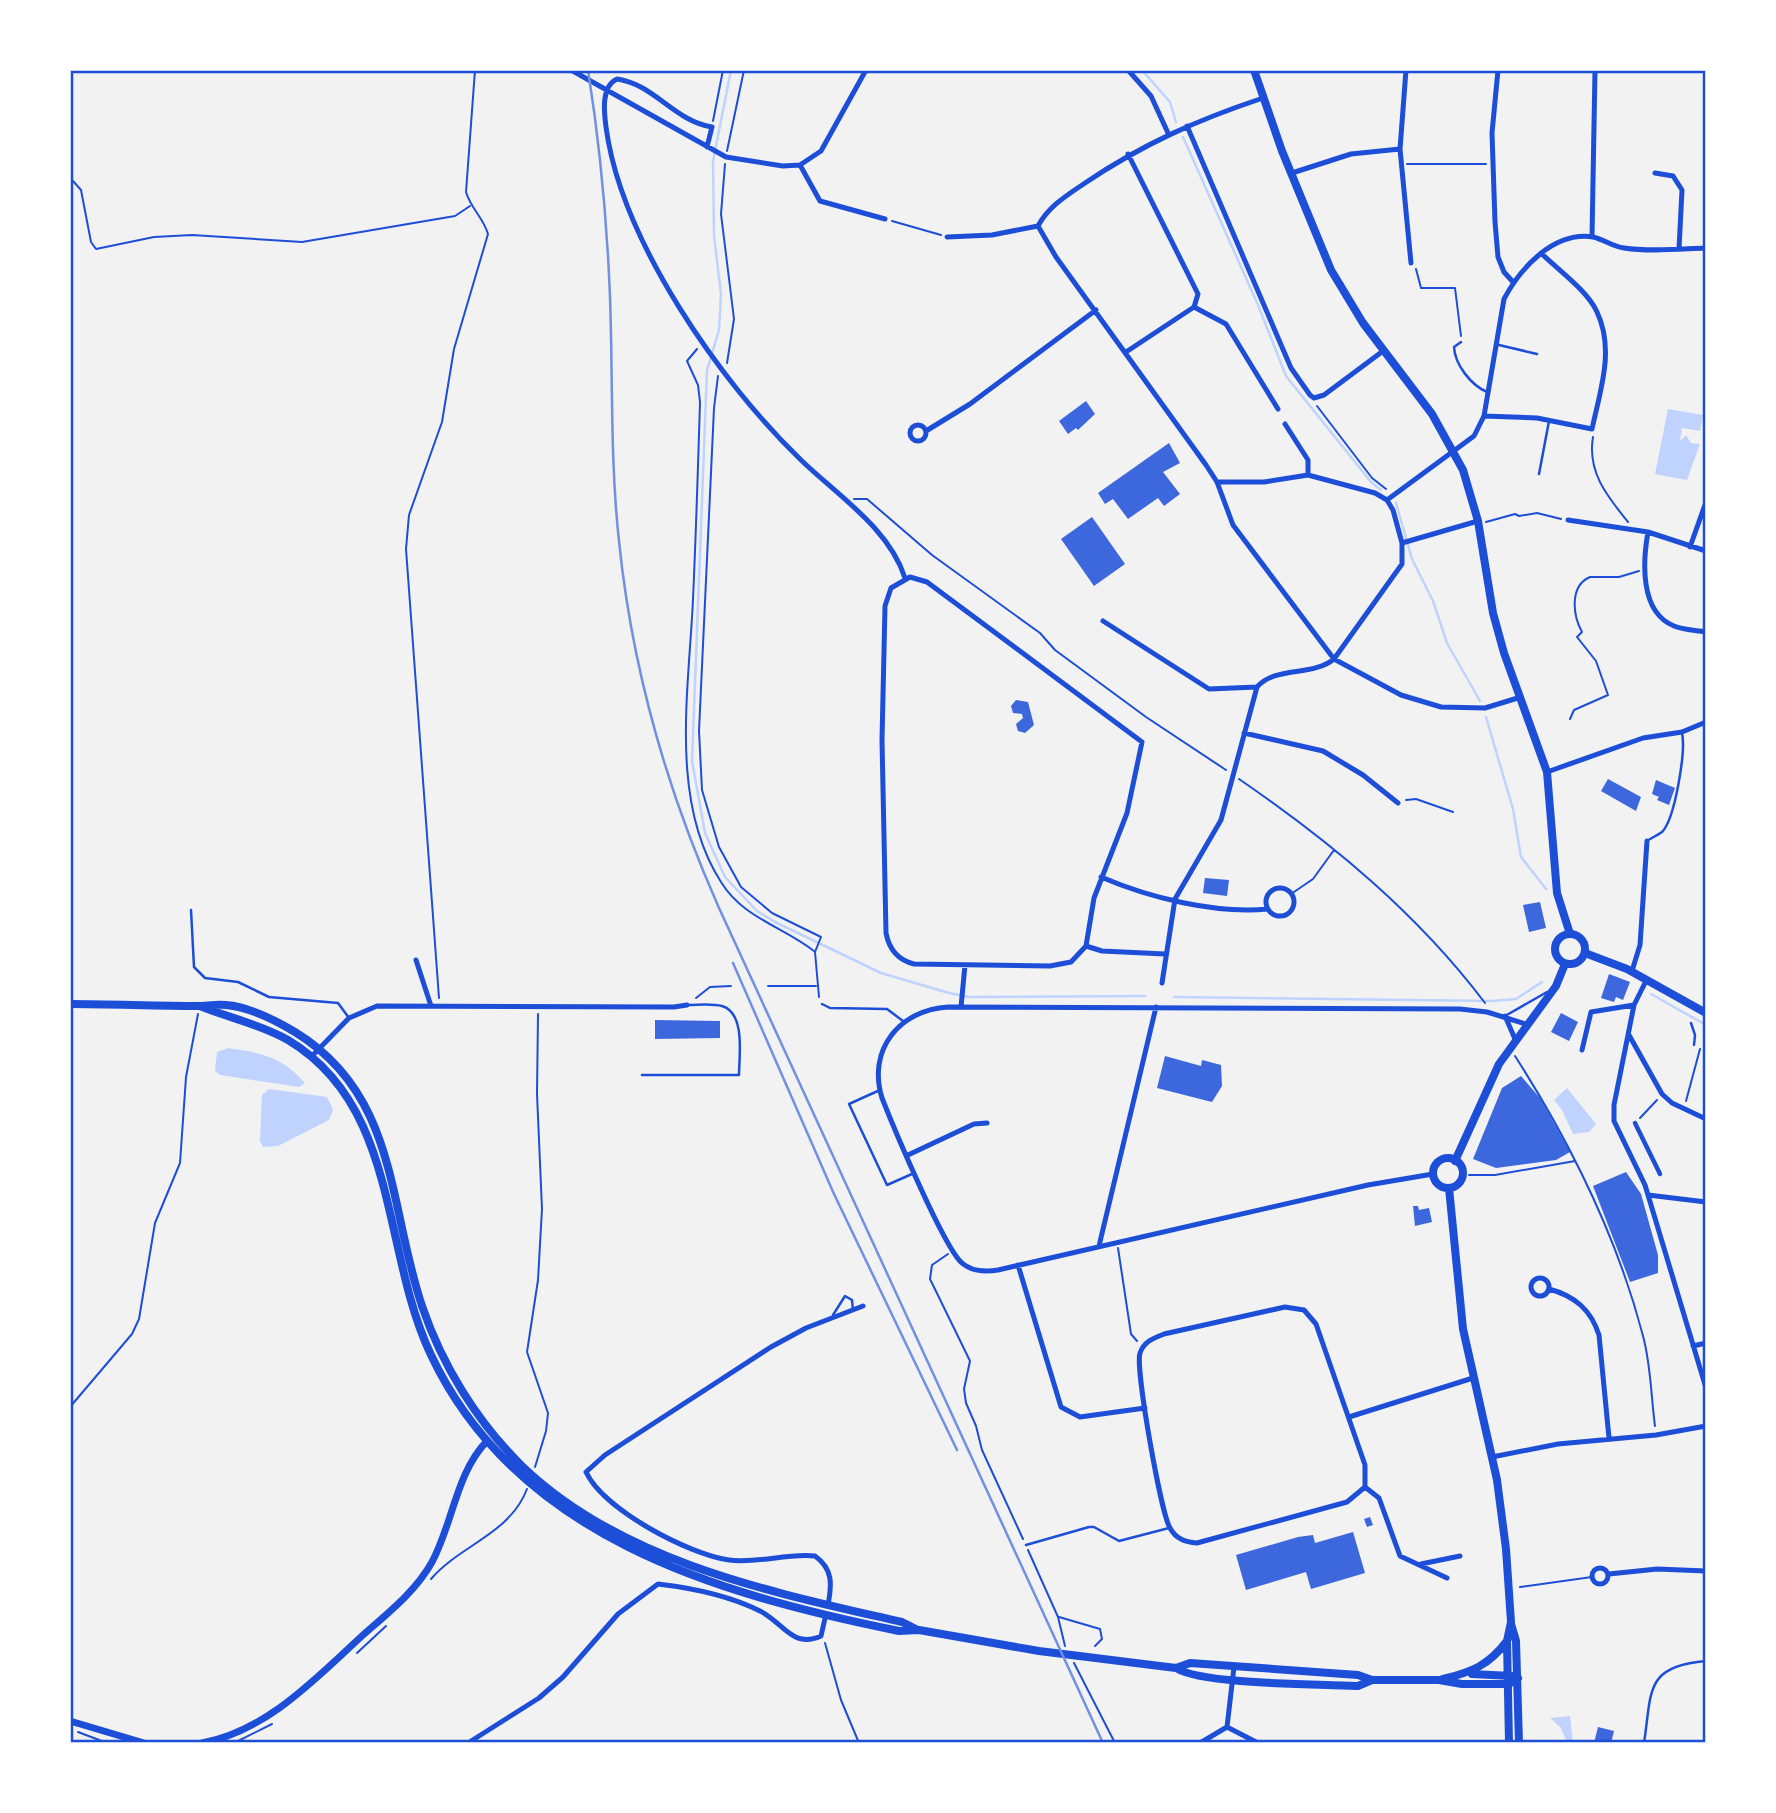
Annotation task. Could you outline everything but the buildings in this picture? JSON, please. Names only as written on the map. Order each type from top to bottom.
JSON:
[{"type":"main road","points":[[1254,70],[1331,270],[1349,303],[1432,414],[1454,451],[1479,523],[1493,613],[1504,653],[1548,772],[1557,893],[1570,934],[1583,940],[1585,953],[1576,964],[1565,964],[1558,958],[1555,948],[1558,940],[1570,934]]},
{"type":"main road","points":[[1585,953],[1632,971],[1706,1013]]},
{"type":"main road","points":[[1455,1161],[1492,1077],[1515,1039],[1556,986],[1565,964]]},
{"type":"main road","points":[[70,1004],[225,1004],[280,1023],[318,1049],[351,1082],[378,1130],[392,1176],[413,1274],[434,1337],[457,1383],[535,1483]]},
{"type":"main road","points":[[200,1006],[277,1034],[311,1058],[346,1096],[369,1135],[384,1183],[411,1307],[448,1385],[496,1452],[585,1525],[638,1554],[753,1597],[827,1609],[900,1631],[919,1630],[1039,1651],[1176,1668],[1185,1674],[1233,1679],[1358,1686],[1372,1680]]},
{"type":"main road","points":[[1446,1159],[1455,1161],[1461,1168],[1462,1177],[1457,1185],[1449,1188],[1438,1185],[1433,1174],[1438,1162],[1446,1159]]},
{"type":"main road","points":[[1449,1188],[1459,1296],[1473,1378],[1492,1457],[1506,1549],[1511,1622],[1516,1641],[1519,1743]]},
{"type":"main road","points":[[487,1441],[497,1437]]},
{"type":"main road","points":[[1509,1743],[1507,1641],[1511,1622]]},
{"type":"main road","points":[[1469,1674],[1496,1656],[1507,1641]]},
{"type":"main road","points":[[1176,1668],[1190,1663],[1357,1675],[1372,1680],[1439,1680],[1462,1684],[1509,1684],[1518,1678]]},
{"type":"main road","points":[[1439,1680],[1469,1674],[1508,1674],[1518,1678]]},
{"type":"street","points":[[571,70],[723,155],[783,166],[800,166],[821,151],[866,70]]},
{"type":"street","points":[[1128,70],[1152,97],[1167,133]]},
{"type":"street","points":[[1406,70],[1400,149],[1410,263]]},
{"type":"street","points":[[1498,70],[1492,133],[1498,257],[1504,272],[1513,282]]},
{"type":"street","points":[[1592,237],[1595,70]]},
{"type":"street","points":[[710,148],[712,127],[684,118],[629,81],[615,79],[607,87],[605,118],[614,170],[654,260],[704,345],[799,459],[848,503],[879,536],[905,578]]},
{"type":"street","points":[[947,237],[992,236],[1038,226],[1051,206],[1128,154],[1167,133],[1263,98]]},
{"type":"street","points":[[1187,126],[1291,368],[1310,395],[1314,398],[1324,395],[1384,351]]},
{"type":"street","points":[[1292,173],[1351,154],[1400,149]]},
{"type":"street","points":[[1126,352],[1194,307],[1199,294],[1195,281],[1128,154]]},
{"type":"street","points":[[800,166],[820,201],[885,219]]},
{"type":"street","points":[[1655,173],[1673,176],[1682,190],[1679,249]]},
{"type":"street","points":[[1038,226],[1217,482],[1233,525],[1334,659],[1401,695],[1441,707],[1485,708],[1521,697]]},
{"type":"street","points":[[1387,500],[1474,436],[1485,416],[1504,299],[1513,282],[1541,253],[1565,239],[1592,237],[1622,248],[1706,248]]},
{"type":"street","points":[[1485,416],[1549,421],[1592,429],[1605,370],[1607,345],[1597,310],[1541,253]]},
{"type":"street","points":[[1194,307],[1226,324],[1278,410]]},
{"type":"street","points":[[926,431],[970,404],[1096,310]]},
{"type":"street","points":[[1285,424],[1308,460],[1308,475]]},
{"type":"street","points":[[1103,621],[1209,690],[1257,687],[1275,676],[1323,668],[1334,659],[1402,564],[1406,541],[1387,500],[1374,493],[1308,475],[1264,482],[1217,482]]},
{"type":"street","points":[[1690,547],[1706,502]]},
{"type":"street","points":[[1568,520],[1648,532],[1706,551]]},
{"type":"street","points":[[1406,541],[1479,523]]},
{"type":"street","points":[[1648,532],[1643,570],[1647,591],[1665,620],[1674,626],[1706,632]]},
{"type":"street","points":[[905,578],[927,582],[1140,738],[1142,746],[1127,813],[1094,898],[1086,946],[1075,960],[1061,965],[965,965],[907,962],[893,951],[887,937],[882,740],[885,606],[891,588],[905,578]]},
{"type":"street","points":[[1162,983],[1175,899],[1221,820],[1257,687]]},
{"type":"street","points":[[1548,772],[1643,738],[1682,732],[1706,722]]},
{"type":"street","points":[[1244,733],[1322,751],[1363,775],[1398,803]]},
{"type":"street","points":[[1632,971],[1640,945],[1647,841]]},
{"type":"street","points":[[1101,877],[1175,899],[1247,911],[1268,909]]},
{"type":"street","points":[[1280,888],[1292,894],[1293,906],[1287,913],[1275,915],[1268,909],[1266,899],[1271,891],[1280,888]]},
{"type":"street","points":[[1086,946],[1102,951],[1165,954]]},
{"type":"street","points":[[416,960],[431,1006]]},
{"type":"street","points":[[961,1007],[965,965]]},
{"type":"street","points":[[1647,979],[1634,1005],[1614,1105],[1614,1121],[1648,1195],[1706,1388]]},
{"type":"street","points":[[311,1058],[349,1018],[377,1006],[687,1005]]},
{"type":"street","points":[[1582,1049],[1591,1012],[1634,1005]]},
{"type":"street","points":[[1099,1246],[1156,1007]]},
{"type":"street","points":[[1433,1174],[1367,1185],[984,1272],[968,1268],[959,1261],[880,1090],[878,1069],[882,1050],[891,1034],[903,1021],[929,1009],[1460,1009],[1505,1016],[1526,1024]]},
{"type":"street","points":[[1505,1016],[1515,1039]]},
{"type":"street","points":[[1629,1035],[1662,1094],[1706,1119]]},
{"type":"street","points":[[908,1155],[974,1124],[987,1123]]},
{"type":"street","points":[[1636,1123],[1660,1174]]},
{"type":"street","points":[[1648,1195],[1706,1202]]},
{"type":"street","points":[[1018,1265],[1061,1407],[1080,1417],[1145,1408]]},
{"type":"street","points":[[1549,1289],[1571,1297],[1594,1320],[1599,1335],[1609,1438]]},
{"type":"street","points":[[468,1743],[539,1698],[563,1678],[618,1614],[658,1584],[694,1589],[747,1606],[775,1620],[797,1639],[808,1642],[821,1636],[830,1574],[825,1563],[815,1556],[754,1561],[729,1560],[699,1552],[639,1520],[601,1495],[586,1472],[605,1455],[771,1347],[863,1306]]},
{"type":"street","points":[[1296,1307],[1312,1316],[1366,1465],[1365,1487],[1347,1502],[1197,1544],[1179,1539],[1169,1528],[1145,1408],[1138,1362],[1144,1345],[1164,1334],[1210,1322],[1296,1307]]},
{"type":"street","points":[[1693,1346],[1706,1343]]},
{"type":"street","points":[[1349,1417],[1473,1378]]},
{"type":"street","points":[[1492,1457],[1527,1448],[1656,1435],[1706,1426]]},
{"type":"street","points":[[202,1743],[219,1739],[262,1719],[285,1703],[408,1594],[431,1563],[471,1460],[487,1441]]},
{"type":"street","points":[[1365,1487],[1379,1498],[1400,1556],[1447,1578]]},
{"type":"street","points":[[1421,1564],[1460,1556]]},
{"type":"street","points":[[1598,1567],[1606,1569],[1609,1574],[1608,1580],[1601,1584],[1592,1577],[1598,1567]]},
{"type":"street","points":[[1609,1574],[1657,1569],[1706,1572]]},
{"type":"street","points":[[1227,1727],[1234,1667]]},
{"type":"street","points":[[70,1721],[144,1743]]},
{"type":"street","points":[[1200,1743],[1227,1727]]},
{"type":"street","points":[[1227,1727],[1258,1743]]},
{"type":"lane","points":[[1461,342],[1454,347],[1455,358],[1476,387],[1487,393]]},
{"type":"lane","points":[[1495,344],[1537,354]]},
{"type":"lane","points":[[1539,474],[1549,421]]},
{"type":"lane","points":[[1647,841],[1663,831],[1676,792],[1682,732]]},
{"type":"lane","points":[[191,910],[194,967],[198,974],[205,978],[247,985],[269,997],[338,1003],[349,1018]]},
{"type":"lane","points":[[1505,1016],[1556,986]]},
{"type":"lane","points":[[822,1004],[830,1008],[887,1009],[903,1021]]},
{"type":"lane","points":[[642,1074],[739,1075],[739,1034],[731,1012],[721,1006],[687,1005]]},
{"type":"lane","points":[[1691,1023],[1695,1035],[1693,1045]]},
{"type":"lane","points":[[880,1090],[849,1104],[887,1185],[916,1172]]},
{"type":"lane","points":[[832,1318],[845,1296],[852,1300],[853,1310]]},
{"type":"lane","points":[[1026,1545],[1089,1527],[1094,1527],[1119,1541],[1169,1528]]},
{"type":"lane","points":[[1644,1743],[1655,1680],[1666,1670],[1706,1661]]},
{"type":"path","points":[[439,1006],[407,549],[410,515],[442,422],[454,349],[488,234],[484,219],[470,205],[466,192],[475,70]]},
{"type":"path","points":[[712,127],[723,70]]},
{"type":"path","points":[[744,70],[723,155],[721,214],[734,319],[727,361],[716,387],[699,731],[702,790],[719,847],[741,887],[772,913],[821,937],[815,952],[817,986],[822,1004]]},
{"type":"path","points":[[1406,164],[1493,164]]},
{"type":"path","points":[[70,183],[73,181],[81,190],[92,242],[96,249],[154,237],[192,235],[302,242],[455,216],[470,205]]},
{"type":"path","points":[[885,219],[947,237]]},
{"type":"path","points":[[1410,263],[1417,270],[1421,288],[1455,288],[1461,342]]},
{"type":"path","points":[[704,345],[690,354],[687,361],[698,385],[700,402],[687,731],[691,794],[709,859],[732,897],[761,920],[815,952]]},
{"type":"path","points":[[1317,406],[1372,478],[1386,489]]},
{"type":"path","points":[[1592,429],[1590,460],[1595,476],[1633,529]]},
{"type":"path","points":[[848,503],[854,499],[867,499],[910,538],[1040,633],[1055,650],[1335,849],[1412,918],[1487,1005]]},
{"type":"path","points":[[1479,523],[1516,514],[1519,516],[1537,513],[1568,520]]},
{"type":"path","points":[[1570,719],[1574,710],[1608,695],[1596,661],[1577,637],[1582,632],[1574,614],[1579,587],[1590,577],[1619,577],[1643,570]]},
{"type":"path","points":[[1398,803],[1416,799],[1453,812]]},
{"type":"path","points":[[1292,894],[1313,879],[1335,849]]},
{"type":"path","points":[[687,1005],[710,987],[731,986]]},
{"type":"path","points":[[768,986],[817,986]]},
{"type":"path","points":[[534,1469],[546,1431],[548,1413],[527,1352],[538,1279],[542,1209],[537,1094],[539,1006]]},
{"type":"path","points":[[70,1407],[136,1327],[142,1311],[155,1223],[180,1163],[186,1077],[197,1019]]},
{"type":"path","points":[[1685,1109],[1700,1049],[1693,1045]]},
{"type":"path","points":[[1514,1055],[1577,1160],[1628,1287],[1644,1339],[1655,1429]]},
{"type":"path","points":[[1636,1123],[1662,1094]]},
{"type":"path","points":[[1469,1175],[1495,1175],[1577,1160]]},
{"type":"path","points":[[1117,1242],[1131,1334],[1144,1345]]},
{"type":"path","points":[[947,1254],[932,1265],[930,1279],[970,1361],[964,1390],[966,1403],[982,1450],[1058,1617],[1062,1639]]},
{"type":"path","points":[[494,1534],[535,1483]]},
{"type":"path","points":[[1520,1587],[1592,1577]]},
{"type":"path","points":[[1058,1617],[1100,1629],[1101,1639],[1095,1646]]},
{"type":"path","points":[[821,1636],[841,1700],[859,1743]]},
{"type":"path","points":[[1075,1666],[1115,1743]]},
{"type":"path","points":[[70,1730],[107,1743]]},
{"type":"water","points":[[1668,409],[1703,415],[1700,431],[1682,428],[1680,441],[1686,435],[1691,443],[1700,444],[1687,480],[1655,474]]},
{"type":"water","points":[[228,1048],[271,1058],[288,1067],[305,1083],[299,1087],[220,1075],[215,1071],[217,1052]]},
{"type":"water","points":[[1567,1088],[1596,1124],[1589,1132],[1573,1134],[1562,1110],[1554,1100]]},
{"type":"water","points":[[269,1089],[327,1097],[333,1110],[329,1120],[278,1146],[263,1147],[260,1141],[262,1095]]},
{"type":"water","points":[[1570,1716],[1573,1743],[1567,1743],[1561,1728],[1550,1718]]},
{"type":"waterway","points":[[731,70],[713,161],[714,236],[721,294],[719,330],[707,370],[692,761],[705,833],[725,877],[757,911],[881,973],[969,997],[1145,996]]},
{"type":"waterway","points":[[1142,70],[1170,102],[1176,122]]},
{"type":"waterway","points":[[1183,137],[1258,305],[1286,376],[1371,482],[1381,490]]},
{"type":"waterway","points":[[1396,503],[1412,559],[1433,601],[1447,643],[1480,701]]},
{"type":"waterway","points":[[1486,717],[1513,809],[1521,857],[1546,889]]},
{"type":"waterway","points":[[1174,997],[1492,1001],[1516,999],[1542,982]]},
{"type":"waterway","points":[[1651,994],[1706,1025]]},
{"type":"railway","points":[[588,70],[607,240],[613,450],[619,541],[633,636],[654,729],[683,819],[719,908],[1103,1743]]},
{"type":"railway","points":[[733,963],[834,1194],[957,1450]]}]
